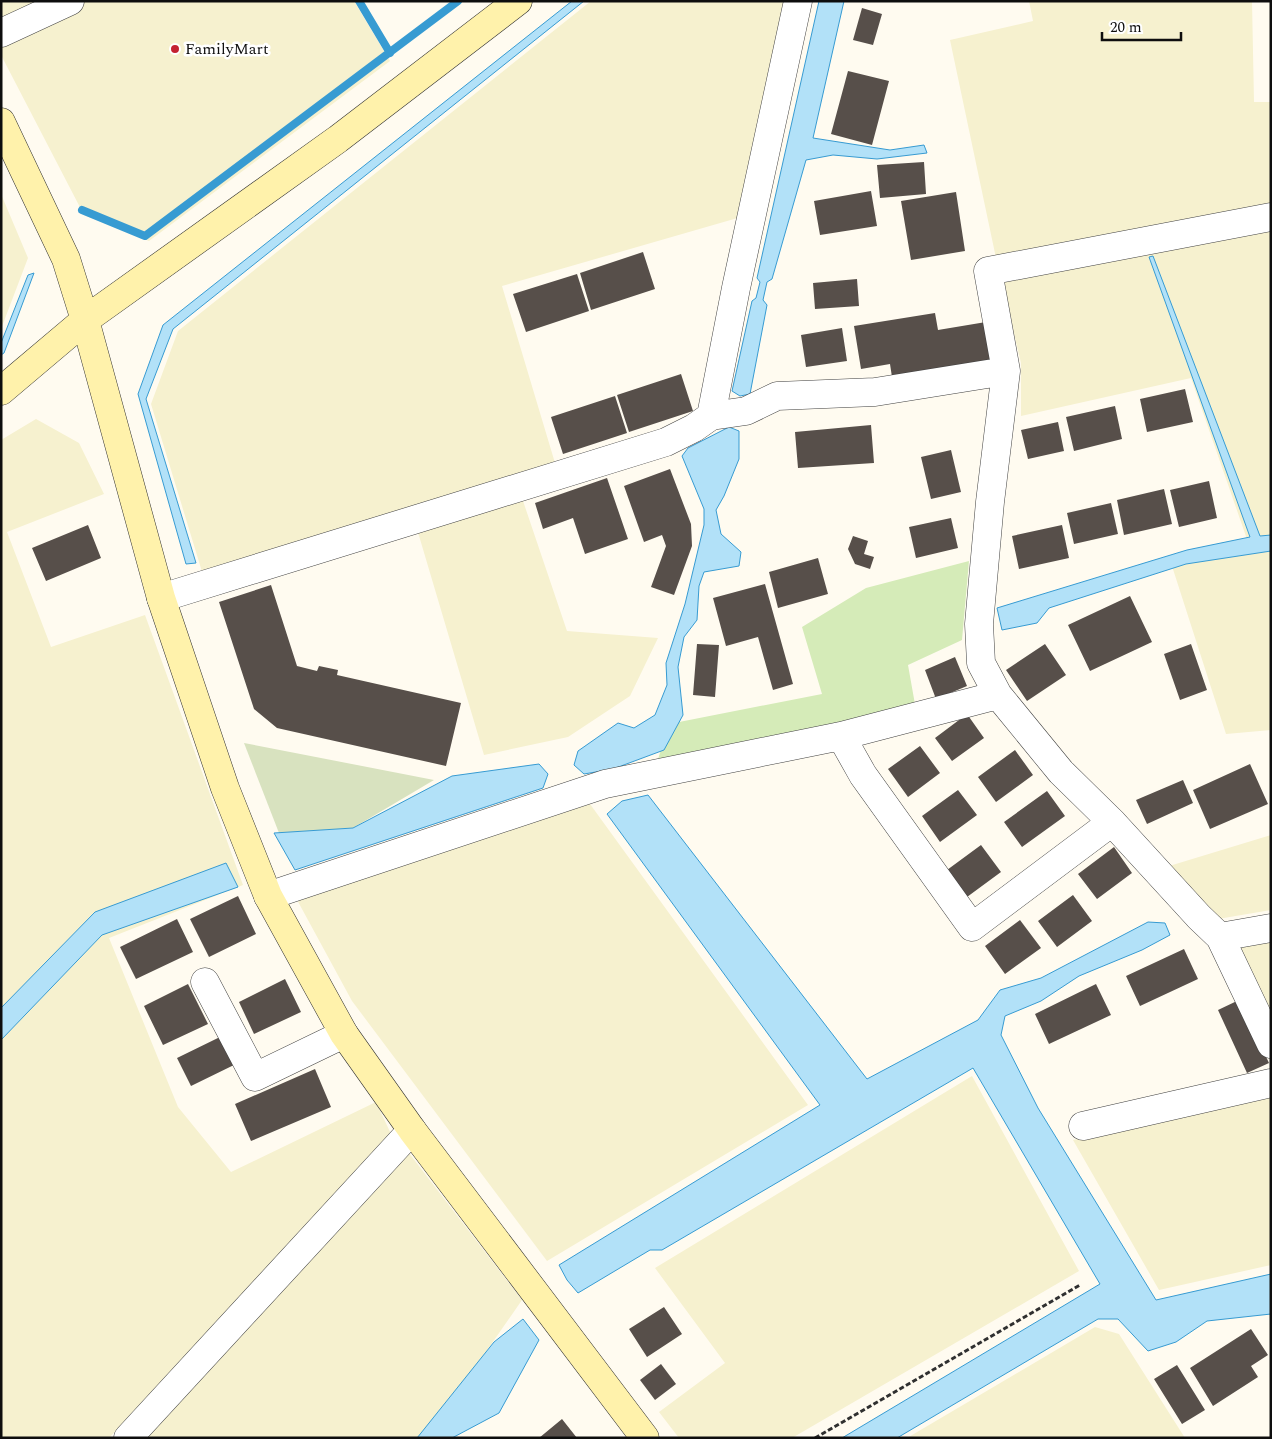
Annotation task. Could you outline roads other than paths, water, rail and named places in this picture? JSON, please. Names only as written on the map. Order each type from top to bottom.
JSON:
[{"type":"street","points":[[1,33],[70,1]]},
{"type":"street","points":[[1,391],[85,320],[338,139],[518,1]]},
{"type":"street","points":[[712,416],[736,288],[798,1]]},
{"type":"street","points":[[1,122],[66,259],[85,320],[161,598],[225,788],[268,896],[344,1034],[412,1130],[645,1438]]},
{"type":"street","points":[[1271,217],[988,271],[1006,371],[990,502],[979,624],[981,663],[998,695],[1061,772],[1112,822],[1199,917],[1220,937],[1271,1044]]},
{"type":"street","points":[[161,598],[666,442],[694,428],[712,416],[746,411],[777,396],[875,392],[1006,371]]},
{"type":"street","points":[[268,896],[605,784],[841,736],[998,695]]},
{"type":"street","points":[[841,736],[863,775],[972,927],[1112,822]]},
{"type":"street","points":[[1220,937],[1271,928]]},
{"type":"street","points":[[205,982],[254,1076],[344,1034]]},
{"type":"street","points":[[1083,1126],[1271,1082]]},
{"type":"street","points":[[128,1438],[412,1130]]},
{"type":"water","points":[[572,1],[584,1],[173,329],[146,399],[196,563],[186,564],[138,394],[163,325]]},
{"type":"water","points":[[819,1],[844,1],[813,138],[890,150],[924,145],[927,153],[877,159],[833,155],[806,160],[772,279],[767,282],[763,300],[767,305],[750,394],[740,396],[732,391],[752,301],[756,298],[760,282],[757,278]]},
{"type":"water","points":[[1153,256],[1260,536],[1271,535],[1271,551],[1186,564],[1049,608],[1037,623],[1002,630],[997,608],[1187,550],[1250,537],[1149,257]]},
{"type":"water","points":[[34,273],[4,353],[1,355],[1,343],[28,275]]},
{"type":"water","points":[[729,427],[739,431],[739,459],[724,496],[716,510],[721,534],[741,552],[739,566],[704,572],[699,586],[697,620],[684,637],[678,667],[683,715],[664,750],[613,769],[584,774],[574,765],[578,751],[618,723],[634,728],[655,715],[667,685],[666,663],[685,604],[704,525],[704,509],[682,456],[688,448]]},
{"type":"water","points":[[539,764],[548,774],[543,788],[295,870],[274,833],[353,828],[452,776]]},
{"type":"water","points":[[648,795],[867,1079],[978,1020],[1000,990],[1041,978],[1148,922],[1165,923],[1170,935],[1142,950],[1079,976],[1041,1001],[1005,1016],[1001,1035],[1038,1108],[1156,1300],[1271,1274],[1271,1314],[1207,1321],[1176,1342],[1148,1351],[1118,1319],[1098,1319],[897,1438],[842,1438],[1100,1284],[973,1068],[662,1250],[650,1250],[578,1293],[567,1280],[559,1265],[820,1105],[607,814],[622,801]]},
{"type":"water","points":[[226,863],[238,887],[102,935],[1,1040],[1,1008],[95,912]]},
{"type":"water","points":[[523,1319],[539,1340],[499,1413],[452,1438],[417,1438],[494,1342]]},
{"type":"waterway","points":[[359,1],[390,53]]},
{"type":"waterway","points":[[82,210],[145,236],[458,1]]},
{"type":"place","name":"FamilyMart","points":[[175,49]]}]
